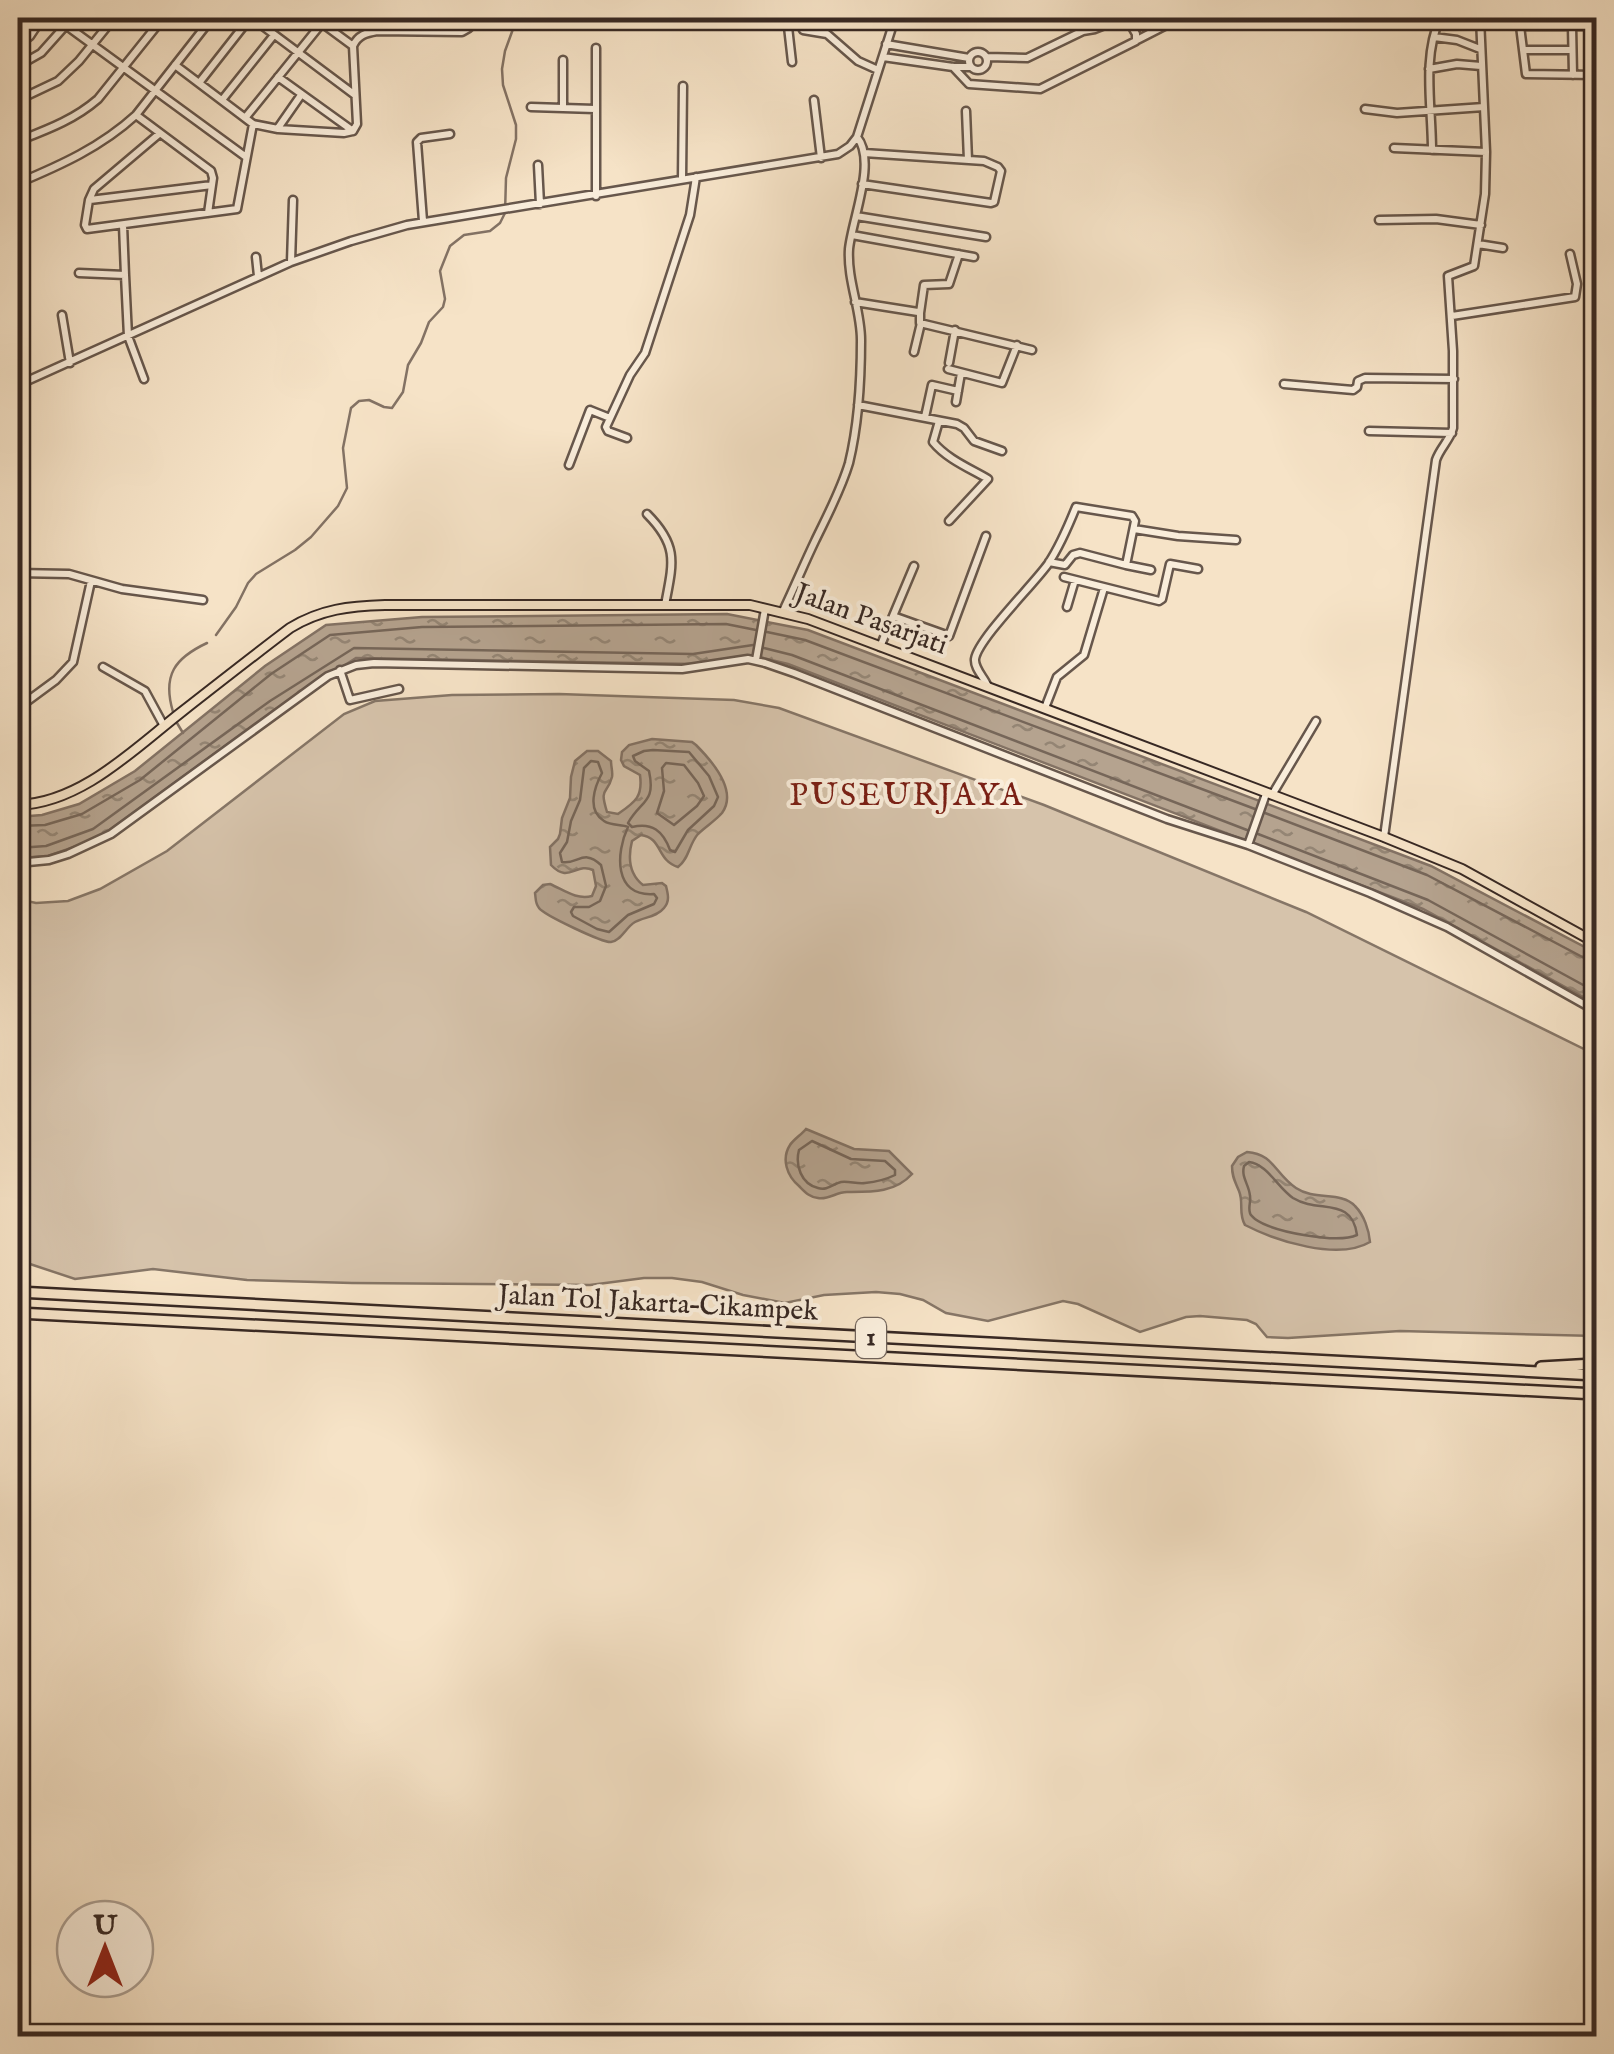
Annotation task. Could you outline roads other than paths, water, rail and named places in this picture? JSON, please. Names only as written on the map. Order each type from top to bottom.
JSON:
[{"type":"highway","name":"Jalan Tol Jakarta–Cikampek","points":[[18,1292],[1488,1369],[1595,1370]]},
{"type":"highway","name":"Jalan Tol Jakarta–Cikampek","points":[[18,1312],[1596,1394]]},
{"type":"main road","name":"Jalan Pasarjati","points":[[18,805],[44,802],[88,782],[290,628],[337,608],[738,604],[808,618],[1267,797],[1384,837],[1462,869],[1596,943]]},
{"type":"street","points":[[18,45],[42,18]]},
{"type":"street","points":[[56,18],[246,156]]},
{"type":"street","points":[[18,100],[51,86],[70,71],[112,18]]},
{"type":"street","points":[[18,141],[63,123],[98,99],[163,18]]},
{"type":"street","points":[[18,183],[84,153],[136,115],[212,18]]},
{"type":"street","points":[[199,83],[251,18],[355,95]]},
{"type":"street","points":[[368,18],[368,33]]},
{"type":"street","points":[[175,64],[253,124],[344,133],[353,131],[357,124],[354,46],[358,38],[390,31],[462,32],[469,28],[472,18]]},
{"type":"street","points":[[787,18],[792,62]]},
{"type":"street","points":[[799,18],[803,30],[827,34],[858,61],[878,70]]},
{"type":"street","points":[[18,385],[258,276],[351,241],[424,221],[821,158],[844,150],[856,137],[895,18]]},
{"type":"street","points":[[882,57],[953,67],[970,62],[975,52],[980,51],[987,57],[1026,58],[1083,31],[1125,18],[1136,34],[1136,41]]},
{"type":"street","points":[[953,67],[969,84],[1040,89],[1180,18]]},
{"type":"street","points":[[1423,18],[1439,20],[1429,69],[1432,150]]},
{"type":"street","points":[[1384,837],[1436,460],[1452,433],[1454,379],[1448,276],[1474,267],[1485,194],[1480,18]]},
{"type":"street","points":[[1512,18],[1520,26],[1526,74],[1596,75]]},
{"type":"street","points":[[245,118],[298,52],[318,20],[354,46]]},
{"type":"street","points":[[18,66],[41,53],[66,24]]},
{"type":"street","points":[[1520,26],[1596,26]]},
{"type":"street","points":[[1572,26],[1573,75]]},
{"type":"street","points":[[222,100],[275,35]]},
{"type":"street","points":[[1434,37],[1480,49]]},
{"type":"street","points":[[886,44],[970,62],[980,70],[987,57]]},
{"type":"street","points":[[596,48],[596,196]]},
{"type":"street","points":[[1522,50],[1572,50]]},
{"type":"street","points":[[926,64],[928,52]]},
{"type":"street","points":[[563,60],[563,107]]},
{"type":"street","points":[[1429,69],[1457,64],[1481,66]]},
{"type":"street","points":[[278,77],[353,131]]},
{"type":"street","points":[[682,86],[682,180]]},
{"type":"street","points":[[278,129],[301,95]]},
{"type":"street","points":[[814,100],[821,158]]},
{"type":"street","points":[[531,106],[595,109]]},
{"type":"street","points":[[1365,108],[1397,113],[1484,107]]},
{"type":"street","points":[[966,110],[968,160]]},
{"type":"street","points":[[136,115],[208,168],[213,176],[208,213]]},
{"type":"street","points":[[160,134],[98,184],[90,200],[87,229],[238,208],[253,124]]},
{"type":"street","points":[[424,221],[417,142],[450,134]]},
{"type":"street","points":[[784,611],[846,472],[853,443],[861,337],[849,263],[864,153],[856,137]]},
{"type":"street","points":[[1394,148],[1486,152]]},
{"type":"street","points":[[862,184],[992,203],[1000,169],[992,163],[968,160],[864,153]]},
{"type":"street","points":[[538,165],[540,204]]},
{"type":"street","points":[[627,438],[606,430],[630,375],[645,353],[690,215],[696,178]]},
{"type":"street","points":[[90,200],[212,185]]},
{"type":"street","points":[[292,262],[293,200]]},
{"type":"street","points":[[856,216],[986,237]]},
{"type":"street","points":[[1379,220],[1436,219],[1481,225]]},
{"type":"street","points":[[123,226],[128,336],[144,379]]},
{"type":"street","points":[[852,235],[974,257]]},
{"type":"street","points":[[1478,244],[1502,248]]},
{"type":"street","points":[[914,352],[924,284],[949,284],[958,254]]},
{"type":"street","points":[[1452,316],[1575,297],[1570,254]]},
{"type":"street","points":[[256,257],[258,276]]},
{"type":"street","points":[[80,273],[125,275]]},
{"type":"street","points":[[855,302],[920,314]]},
{"type":"street","points":[[62,315],[70,362]]},
{"type":"street","points":[[921,323],[1032,350]]},
{"type":"street","points":[[955,330],[948,366],[1003,383],[1017,345]]},
{"type":"street","points":[[956,402],[962,373]]},
{"type":"street","points":[[1284,384],[1353,390],[1365,378],[1454,379]]},
{"type":"street","points":[[926,417],[932,385],[958,391]]},
{"type":"street","points":[[858,405],[960,425],[974,441],[1002,451]]},
{"type":"street","points":[[569,464],[590,410],[610,418]]},
{"type":"street","points":[[939,421],[935,445],[988,479],[949,521]]},
{"type":"street","points":[[1369,431],[1452,433]]},
{"type":"street","points":[[988,688],[976,668],[977,654],[1049,562],[1076,507],[1135,518],[1126,565]]},
{"type":"street","points":[[647,514],[667,536],[670,548],[665,605]]},
{"type":"street","points":[[1134,530],[1236,540]]},
{"type":"street","points":[[894,616],[949,636],[986,536]]},
{"type":"street","points":[[1049,562],[1066,565],[1073,555],[1080,553],[1151,570]]},
{"type":"street","points":[[1064,577],[1159,601],[1170,564],[1198,569]]},
{"type":"street","points":[[880,646],[914,566]]},
{"type":"street","points":[[18,573],[60,573],[122,589],[204,600]]},
{"type":"street","points":[[18,708],[73,662],[90,580]]},
{"type":"street","points":[[1067,607],[1075,580]]},
{"type":"street","points":[[1046,708],[1057,677],[1084,656],[1104,588]]},
{"type":"street","points":[[756,660],[764,612]]},
{"type":"street","points":[[18,863],[49,860],[102,840],[293,701],[340,670],[356,665],[682,669],[756,660],[1370,894],[1447,928],[1596,1011]]},
{"type":"street","points":[[103,667],[145,690],[164,726]]},
{"type":"street","points":[[340,670],[350,700],[399,688]]},
{"type":"street","points":[[1248,845],[1267,797],[1316,720]]},
{"type":"water","points":[[727,614],[808,630],[1431,866],[1596,953],[1596,1004],[1423,909],[788,664],[750,655],[694,664],[356,658],[276,709],[97,839],[48,856],[18,858],[18,817],[42,815],[79,804],[135,771],[265,666],[326,625],[422,617]]},
{"type":"water","points":[[652,739],[696,745],[721,777],[726,804],[722,813],[698,834],[678,867],[648,837],[641,835],[632,841],[630,859],[635,876],[643,885],[666,886],[667,903],[658,913],[632,924],[618,939],[606,941],[543,912],[535,893],[550,884],[586,897],[592,896],[596,886],[593,870],[563,873],[551,865],[550,847],[560,834],[575,761],[587,751],[598,751],[611,761],[612,777],[604,798],[607,812],[618,814],[633,802],[640,789],[640,775],[624,766],[622,752],[629,745]]},
{"type":"water","points":[[806,1129],[854,1149],[889,1151],[912,1174],[898,1185],[882,1190],[812,1197],[791,1177],[786,1161],[790,1145]]},
{"type":"water","points":[[1247,1152],[1263,1157],[1303,1192],[1349,1201],[1363,1218],[1370,1242],[1341,1250],[1307,1247],[1245,1225],[1232,1166]]},
{"type":"waterway","points":[[216,635],[256,574],[311,537],[338,506],[347,488],[343,448],[351,408],[359,401],[369,400],[392,408],[403,392],[408,365],[429,322],[443,307],[440,271],[450,246],[464,235],[490,231],[505,213],[506,178],[516,125],[502,69],[517,18]]},
{"type":"waterway","points":[[173,712],[169,688],[174,669],[207,643]]},
{"type":"waterway","points":[[177,723],[183,733]]},
{"type":"district","name":"PUSEURJAYA","points":[[907,796]]}]
